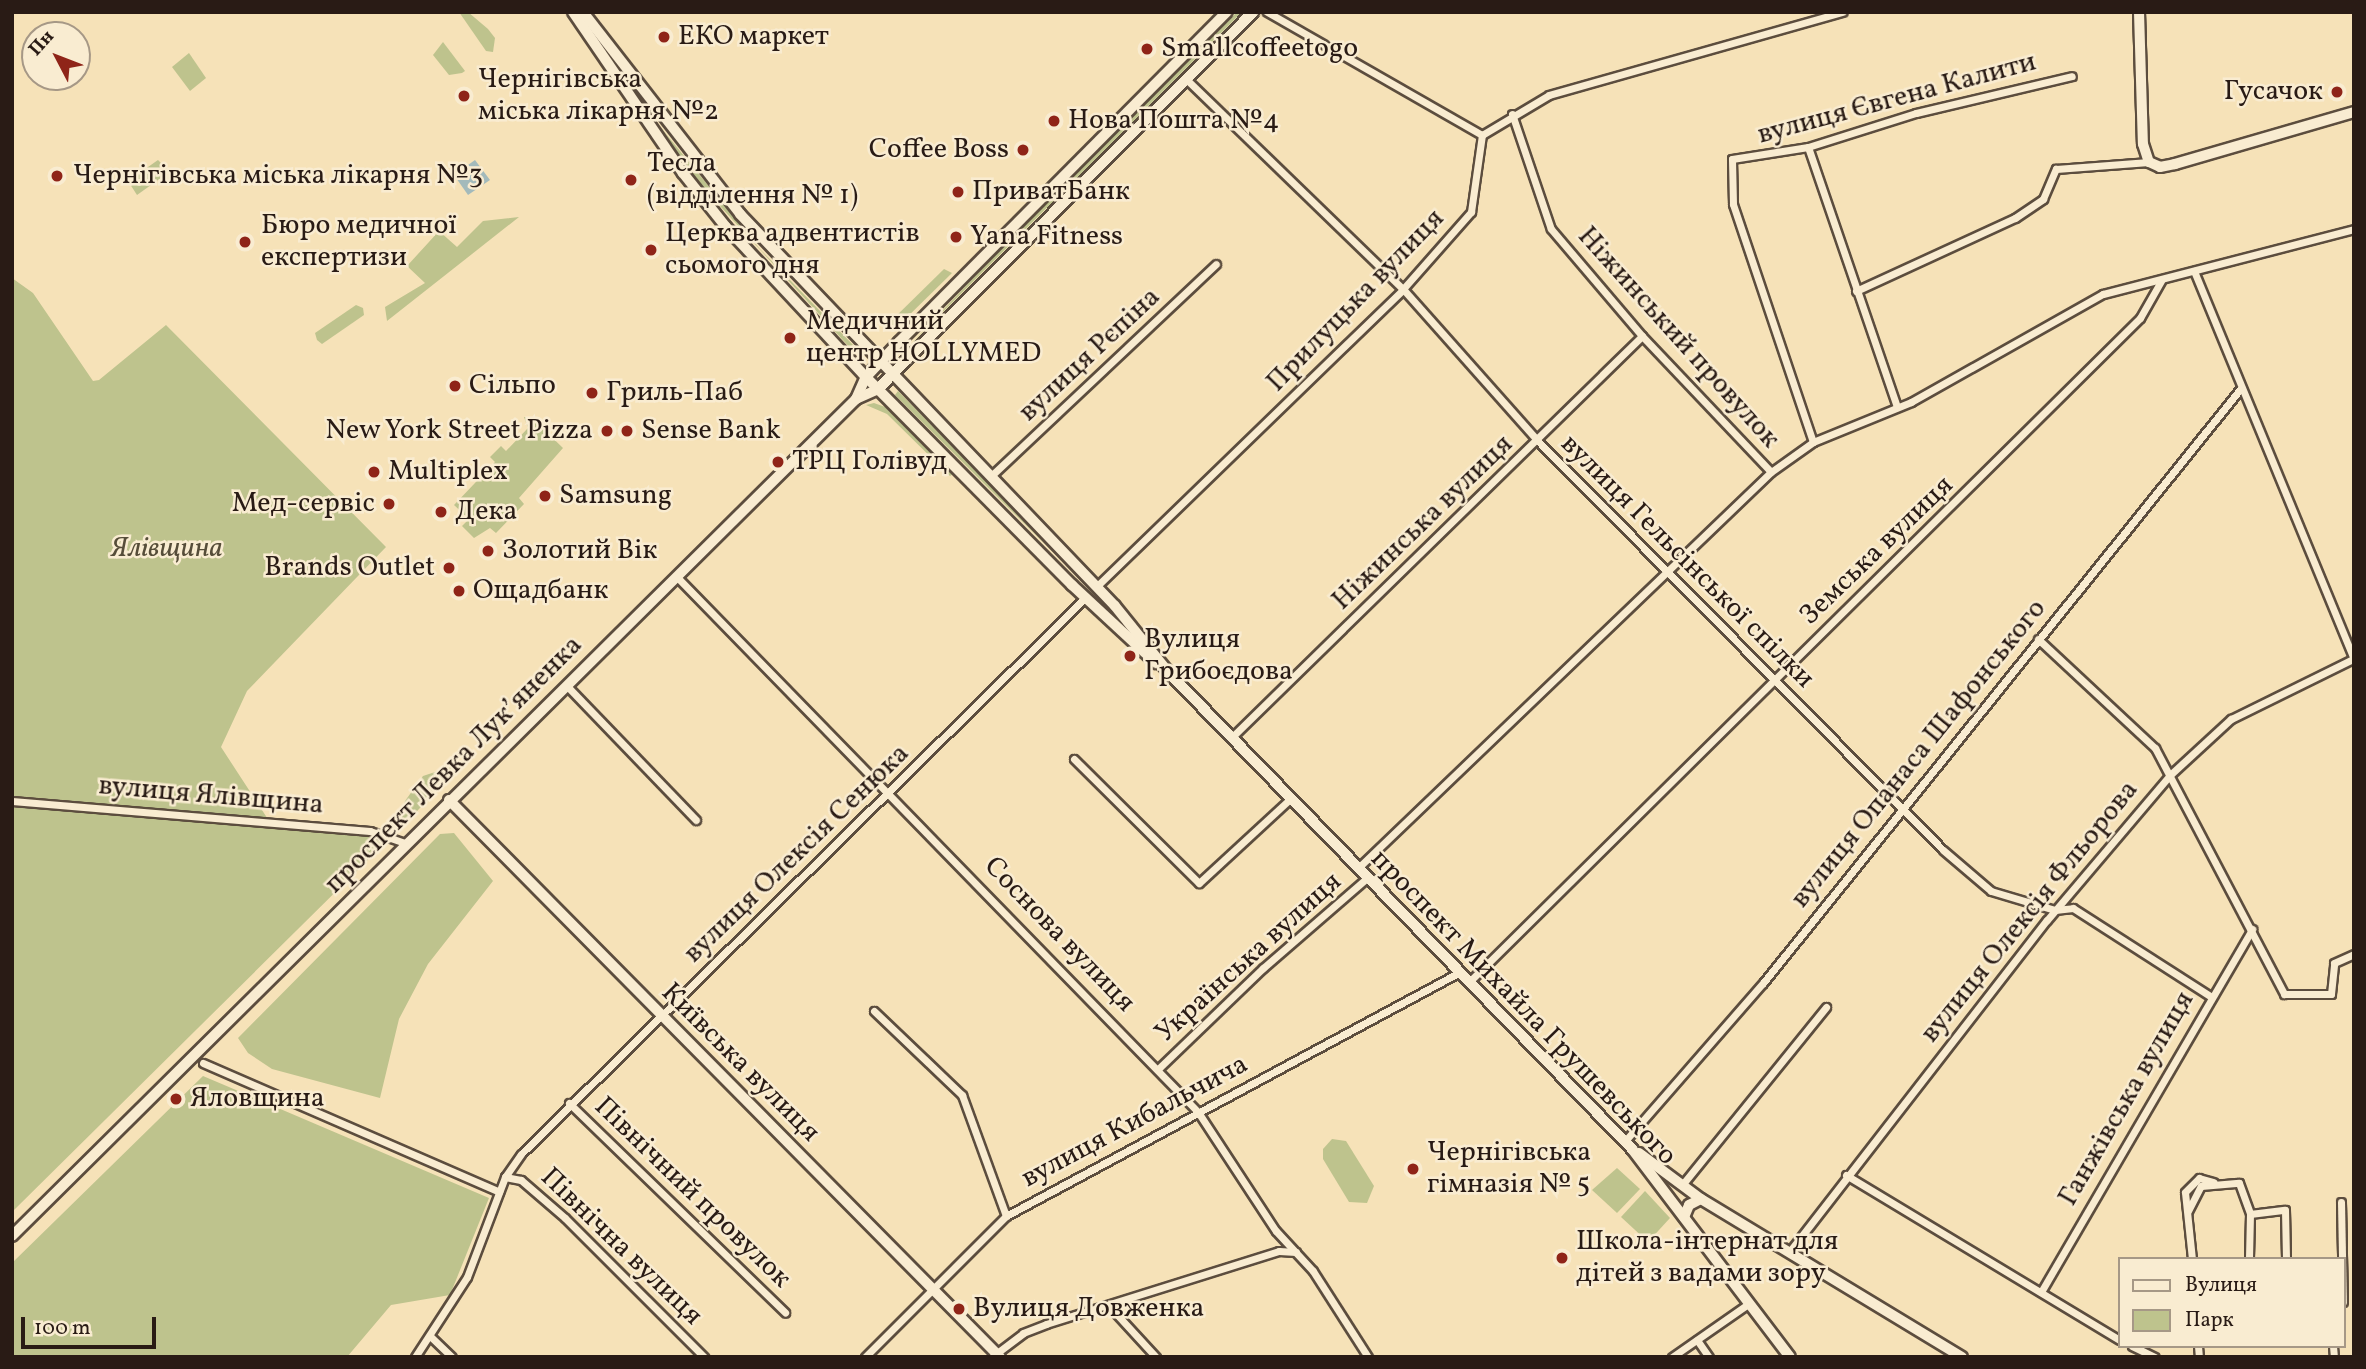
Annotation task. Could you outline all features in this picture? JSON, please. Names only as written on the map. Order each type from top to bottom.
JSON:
[{"type":"main road","name":"проспект Михайла Грушевського","points":[[573,12],[718,216],[866,377],[1086,598],[1169,673]]},
{"type":"main road","name":"проспект Михайла Грушевського","points":[[583,12],[714,185],[1096,587],[1169,673],[1629,1145],[1790,1357]]},
{"type":"main road","name":"проспект Левка Лукʼяненка","points":[[12,1236],[405,842],[677,578],[856,399],[866,377],[880,362],[1227,12]]},
{"type":"main road","name":"проспект Левка Лукʼяненка","points":[[856,399],[878,389],[1253,12]]},
{"type":"main road","points":[[2139,12],[2143,144],[2149,162],[2160,167],[2175,164],[2354,112]]},
{"type":"main road","points":[[1086,598],[1096,587]]},
{"type":"main road","name":"Київська вулиця","points":[[449,800],[996,1356]]},
{"type":"main road","points":[[1629,1145],[1701,1199],[1962,1357]]},
{"type":"main road","points":[[1685,1217],[1689,1205],[1701,1199]]},
{"type":"street","points":[[1267,12],[1482,135],[1513,114],[1549,95],[1843,12]]},
{"type":"street","name":"вулиця Євгена Калити","points":[[1813,442],[1733,204],[1732,159],[1808,147],[1928,110],[2072,76]]},
{"type":"street","name":"вулиця Гельсінської спілки","points":[[1186,79],[1404,289],[1537,440],[1902,808],[1991,891],[2055,911],[2073,908],[2210,996]]},
{"type":"street","name":"Ніжинський провулок","points":[[1513,114],[1551,229],[1642,336],[1772,472]]},
{"type":"street","name":"Прилуцька вулиця","points":[[1096,587],[1404,289],[1471,212],[1482,135]]},
{"type":"street","points":[[1808,147],[1897,407]]},
{"type":"street","points":[[1856,291],[2015,218],[2043,199],[2056,169],[2149,162]]},
{"type":"street","points":[[1358,868],[1772,472],[1813,442],[1897,407],[2103,295],[2354,229]]},
{"type":"street","name":"вулиця Рєпіна","points":[[991,476],[1216,264]]},
{"type":"street","points":[[2194,271],[2353,659]]},
{"type":"street","name":"Земська вулиця","points":[[1469,982],[2140,318],[2161,281]]},
{"type":"street","name":"Ніжинська вулиця","points":[[1231,738],[1642,336]]},
{"type":"street","name":"вулиця Опанаса Шафонського","points":[[1629,1145],[1763,983],[2241,388]]},
{"type":"street","name":"Соснова вулиця","points":[[677,578],[890,792],[1199,1112],[1276,1231],[1297,1252],[1368,1357]]},
{"type":"street","name":"вулиця Олексія Сенюка","points":[[415,1357],[467,1277],[505,1177],[569,1104],[662,1017],[1086,598]]},
{"type":"street","points":[[2038,639],[2155,748],[2284,994],[2331,994],[2334,963],[2354,954]]},
{"type":"street","name":"вулиця Олексія Фльорова","points":[[1790,1251],[1846,1175],[2055,911],[2170,775],[2231,719],[2353,659]]},
{"type":"street","points":[[567,686],[696,820]]},
{"type":"street","points":[[1074,759],[1199,883],[1290,799]]},
{"type":"street","name":"вулиця Ялівщина","points":[[12,802],[370,831],[405,842]]},
{"type":"street","name":"Українська вулиця","points":[[1159,1068],[1263,968],[1367,878]]},
{"type":"street","name":"Ганжівська вулиця","points":[[2041,1292],[2210,996],[2252,929]]},
{"type":"street","name":"вулиця Кибальчича","points":[[865,1357],[1006,1216],[1460,972]]},
{"type":"street","points":[[1682,1185],[1826,1007]]},
{"type":"street","points":[[874,1011],[962,1095],[1006,1216]]},
{"type":"street","points":[[203,1063],[499,1192]]},
{"type":"street","name":"Північний провулок","points":[[569,1104],[785,1312]]},
{"type":"street","points":[[1846,1175],[1986,1263],[2041,1292],[2118,1339]]},
{"type":"street","name":"Північна вулиця","points":[[505,1177],[521,1180],[565,1218],[704,1357]]},
{"type":"street","points":[[2192,1257],[2188,1211],[2195,1191],[2213,1182],[2239,1183],[2250,1214],[2249,1257]]},
{"type":"street","points":[[2341,1202],[2342,1257]]},
{"type":"street","points":[[2250,1214],[2285,1210],[2286,1257]]},
{"type":"street","points":[[996,1356],[1023,1333],[1279,1251],[1297,1252]]},
{"type":"street","points":[[1672,1357],[1748,1304]]},
{"type":"street","points":[[1110,1307],[1156,1357]]},
{"type":"street","points":[[430,1336],[452,1357]]},
{"type":"street","points":[[1698,1340],[1709,1357]]},
{"type":"street","points":[[2136,1348],[2155,1357]]},
{"type":"green space","points":[[459,12],[468,12],[488,29],[495,38],[493,52],[486,51]]},
{"type":"green space","points":[[1237,12],[1242,12],[908,347],[1017,232]]},
{"type":"green space","points":[[443,42],[465,71],[449,75],[433,55]]},
{"type":"green space","points":[[189,53],[206,78],[190,91],[172,67]]},
{"type":"green space","points":[[658,124],[759,248],[855,347],[852,350],[698,182]]},
{"type":"green space","points":[[158,160],[168,170],[165,175],[137,195],[128,181]]},
{"type":"green space","points":[[519,217],[387,321],[385,307],[425,283],[407,266],[439,231],[457,247],[483,221]]},
{"type":"green space","points":[[944,269],[952,273],[894,330],[888,324]]},
{"type":"green space","name":"Ялівщина","points":[[12,278],[33,293],[93,381],[99,380],[166,325],[386,547],[247,691],[221,747],[273,827],[379,835],[383,845],[12,1212]]},
{"type":"green space","points":[[356,305],[363,308],[364,315],[322,344],[317,340],[315,333]]},
{"type":"green space","points":[[898,391],[1069,566],[1081,580],[895,395]]},
{"type":"green space","points":[[874,403],[888,408],[953,474],[950,476],[887,414],[866,405]]},
{"type":"green space","points":[[524,417],[531,417],[563,448],[519,498],[524,504],[496,533],[490,528],[474,538],[462,526],[469,519],[454,505],[495,462],[490,457],[501,446],[506,451],[528,428]]},
{"type":"green space","points":[[462,763],[405,824],[398,824],[405,801],[423,776]]},
{"type":"green space","points":[[454,833],[493,881],[428,964],[399,1019],[380,1098],[272,1069],[248,1053],[238,1038],[440,834]]},
{"type":"green space","points":[[203,1076],[489,1198],[450,1295],[391,1305],[347,1357],[12,1357],[12,1263]]},
{"type":"green space","points":[[1332,1139],[1346,1141],[1374,1186],[1367,1203],[1349,1202],[1323,1159],[1323,1149]]},
{"type":"green space","points":[[1617,1168],[1640,1189],[1617,1213],[1592,1190]]},
{"type":"green space","points":[[1645,1191],[1670,1218],[1648,1242],[1621,1217]]},
{"type":"water","points":[[475,160],[490,180],[468,195],[454,175]]},
{"type":"place","name":"ЕКО маркет","points":[[664,37]]},
{"type":"place","name":"Smallcoffeetogo","points":[[1147,49]]},
{"type":"place","name":"Гусачок","points":[[2337,92]]},
{"type":"place","name":"Чернігівська міська лікарня №2","points":[[464,96]]},
{"type":"place","name":"Нова Пошта №4","points":[[1054,121]]},
{"type":"place","name":"Coffee Boss","points":[[1023,150]]},
{"type":"place","name":"Чернігівська міська лікарня №3","points":[[57,176]]},
{"type":"place","name":"Тесла (відділення № 1)","points":[[631,180]]},
{"type":"place","name":"ПриватБанк","points":[[958,192]]},
{"type":"place","name":"Yana Fitness","points":[[956,237]]},
{"type":"place","name":"Бюро медичної експертизи","points":[[245,242]]},
{"type":"place","name":"Церква адвентистів сьомого дня","points":[[651,250]]},
{"type":"place","name":"Медичний центр HOLLYMED","points":[[790,338]]},
{"type":"place","name":"Сільпо","points":[[455,386]]},
{"type":"place","name":"Гриль-Паб","points":[[592,393]]},
{"type":"place","name":"New York Street Pizza","points":[[607,431]]},
{"type":"place","name":"Sense Bank","points":[[627,431]]},
{"type":"place","name":"ТРЦ Голівуд","points":[[778,462]]},
{"type":"place","name":"Multiplex","points":[[374,472]]},
{"type":"place","name":"Samsung","points":[[545,496]]},
{"type":"place","name":"Мед-сервіс","points":[[389,504]]},
{"type":"place","name":"Дека","points":[[441,512]]},
{"type":"place","name":"Золотий Вік","points":[[488,551]]},
{"type":"place","name":"Brands Outlet","points":[[449,568]]},
{"type":"place","name":"Ощадбанк","points":[[459,591]]},
{"type":"place","name":"Вулиця Грибоєдова","points":[[1130,656]]},
{"type":"place","name":"Яловщина","points":[[176,1099]]},
{"type":"place","name":"Чернігівська гімназія № 5","points":[[1413,1169]]},
{"type":"place","name":"Школа-інтернат для дітей з вадами зору","points":[[1562,1258]]},
{"type":"place","name":"Вулиця Довженка","points":[[959,1309]]}]
